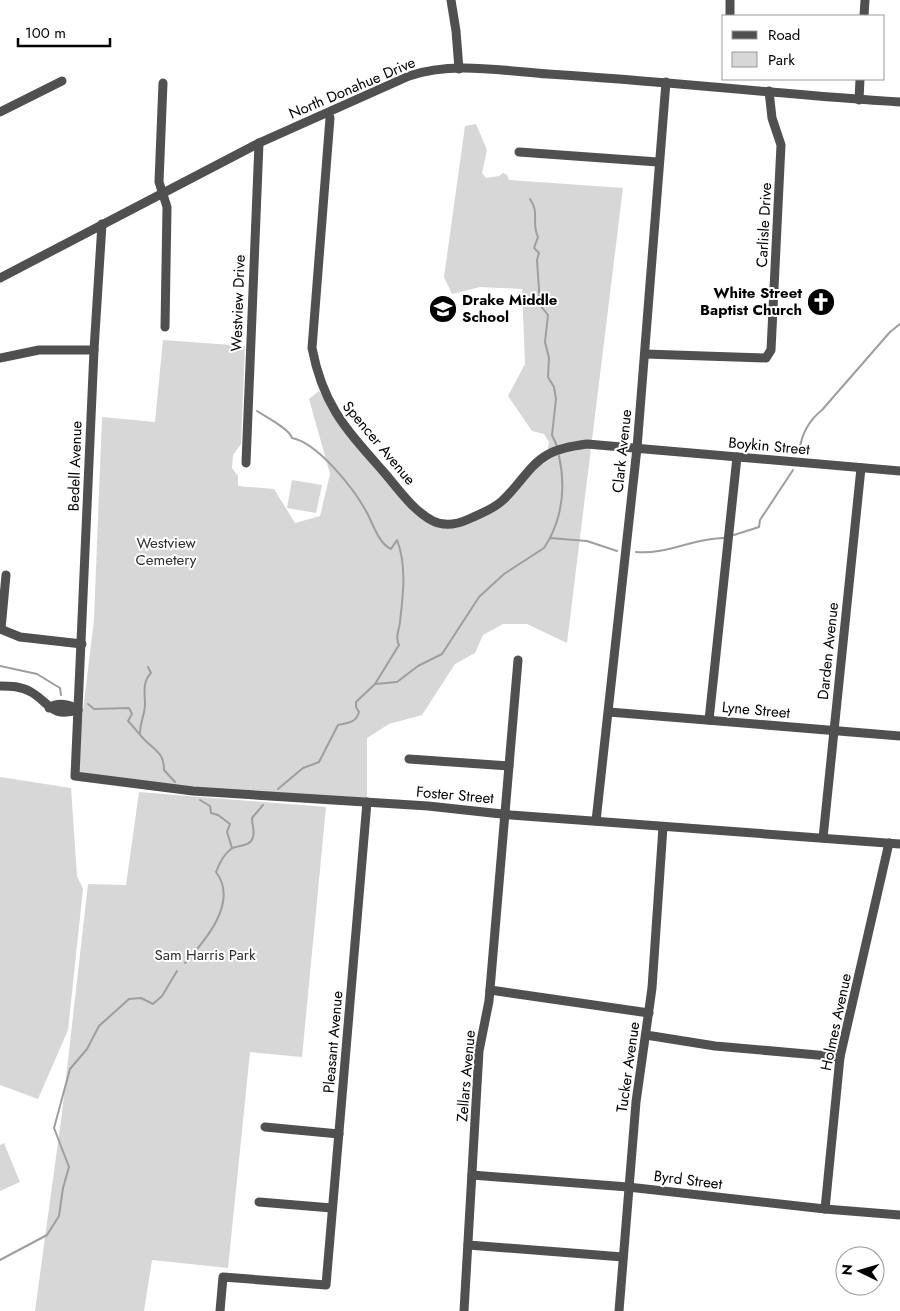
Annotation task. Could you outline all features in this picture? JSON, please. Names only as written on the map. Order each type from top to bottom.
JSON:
[{"type":"street","points":[[451,0],[456,31],[458,69]]},
{"type":"street","points":[[730,0],[730,15]]},
{"type":"street","points":[[864,15],[865,0]]},
{"type":"street","name":"North Donahue Drive","points":[[0,278],[259,143],[409,76],[428,70],[458,69],[666,82],[732,83],[769,91],[900,102]]},
{"type":"street","points":[[859,100],[860,80]]},
{"type":"street","points":[[0,112],[62,81]]},
{"type":"street","name":"Clark Avenue","points":[[596,822],[637,448],[658,162],[666,82]]},
{"type":"street","points":[[164,83],[159,182],[167,207],[165,327]]},
{"type":"street","name":"Carlisle Drive","points":[[645,354],[766,358],[771,350],[781,145],[772,118],[769,91]]},
{"type":"street","name":"Spencer Avenue","points":[[328,113],[330,118],[312,348],[316,370],[333,410],[345,428],[416,508],[433,521],[447,524],[462,522],[501,502],[531,468],[547,455],[567,447],[587,444],[637,448]]},
{"type":"street","name":"Westview Drive","points":[[246,463],[259,143]]},
{"type":"street","points":[[519,152],[658,162]]},
{"type":"street","name":"Bedell Avenue","points":[[78,710],[94,350],[102,224]]},
{"type":"street","points":[[0,358],[39,350],[94,350]]},
{"type":"street","name":"Boykin Street","points":[[637,448],[900,471]]},
{"type":"street","points":[[709,720],[737,457]]},
{"type":"street","name":"Darden Avenue","points":[[824,838],[861,468]]},
{"type":"street","points":[[6,575],[1,629],[20,637],[82,644]]},
{"type":"street","name":"Zellars Avenue","points":[[464,1311],[479,1051],[490,990],[518,660]]},
{"type":"street","points":[[0,686],[25,689],[49,708],[54,704],[72,705],[78,710]]},
{"type":"street","name":"Foster Street","points":[[78,710],[74,776],[193,791],[367,802],[596,822],[900,844]]},
{"type":"street","name":"Lyne Street","points":[[609,712],[900,736]]},
{"type":"street","points":[[408,759],[509,766]]},
{"type":"street","name":"Pleasant Avenue","points":[[220,1311],[223,1277],[326,1285],[367,802]]},
{"type":"street","name":"Tucker Avenue","points":[[619,1311],[628,1186],[649,1013],[663,827]]},
{"type":"street","name":"Holmes Avenue","points":[[825,1209],[840,1056],[889,843]]},
{"type":"street","points":[[490,990],[649,1013]]},
{"type":"street","points":[[646,1035],[723,1047],[840,1056]]},
{"type":"street","points":[[265,1127],[339,1134]]},
{"type":"street","name":"Byrd Street","points":[[472,1175],[628,1186],[825,1209],[900,1215]]},
{"type":"street","points":[[259,1202],[332,1208]]},
{"type":"street","points":[[468,1245],[623,1256]]},
{"type":"green space","name":"Westview Cemetery","points":[[476,124],[487,150],[482,173],[486,178],[499,176],[503,173],[507,175],[509,180],[623,188],[567,643],[527,624],[503,624],[483,635],[475,653],[455,664],[422,715],[389,724],[367,738],[367,802],[298,798],[75,776],[94,620],[102,417],[155,422],[163,340],[245,346],[241,444],[233,455],[232,468],[238,476],[238,486],[274,489],[295,523],[320,516],[330,474],[309,399],[319,391],[416,508],[447,524],[482,514],[547,455],[549,442],[544,434],[532,431],[508,396],[525,364],[522,289],[480,287],[452,294],[444,277],[465,126]]},
{"type":"green space","points":[[292,480],[322,485],[316,513],[287,508]]},
{"type":"green space","points":[[0,777],[71,788],[77,876],[83,889],[68,1030],[38,1099],[0,1085]]},
{"type":"green space","name":"Sam Harris Park","points":[[139,792],[326,807],[302,1057],[250,1052],[228,1268],[152,1260],[144,1311],[35,1311],[62,1113],[88,884],[126,885]]},
{"type":"green space","points":[[4,1143],[20,1182],[0,1191],[0,1145]]},
{"type":"waterway","points":[[530,199],[535,213],[535,227],[538,237],[534,248],[539,253],[537,260],[540,305],[548,315],[545,342],[549,358],[548,377],[554,387],[556,399],[552,435],[557,446]]},
{"type":"waterway","points":[[799,453],[803,434],[809,424],[890,332],[900,324]]},
{"type":"waterway","points":[[257,411],[282,427],[292,438],[313,448],[324,457],[360,502],[386,546],[391,549],[397,540],[403,570],[402,602],[397,637],[399,645],[375,684],[356,702],[359,712],[358,716],[351,722],[338,725],[319,762],[303,768],[278,789]]},
{"type":"waterway","points":[[550,538],[558,518],[562,497],[559,456]]},
{"type":"waterway","points":[[734,535],[759,527],[760,520],[793,470]]},
{"type":"waterway","points":[[375,684],[397,682],[418,666],[442,654],[479,597],[504,574],[544,548],[550,538],[587,541],[617,551]]},
{"type":"waterway","points":[[636,552],[658,551],[724,538]]},
{"type":"waterway","points":[[0,666],[37,674],[60,688],[61,695]]},
{"type":"waterway","points":[[140,733],[145,708],[145,684],[151,673],[148,667]]},
{"type":"waterway","points":[[88,704],[94,709],[129,708],[132,714],[128,721],[160,754],[164,770],[175,782]]},
{"type":"waterway","points":[[200,800],[210,806],[211,813],[218,815],[230,824],[227,832],[232,848]]},
{"type":"waterway","points":[[185,963],[202,944],[217,921],[222,908],[224,896],[222,884],[216,872],[220,863],[231,849],[249,843],[254,833],[252,818],[263,805]]},
{"type":"waterway","points":[[0,1260],[47,1235],[59,1216],[63,1188],[69,1167],[54,1128],[70,1069],[87,1049],[99,1026],[129,999],[141,998],[153,1004],[162,996],[177,971]]},
{"type":"place","name":"White Street Baptist Church","points":[[821,302]]},
{"type":"place","name":"Drake Middle School","points":[[443,309]]}]
